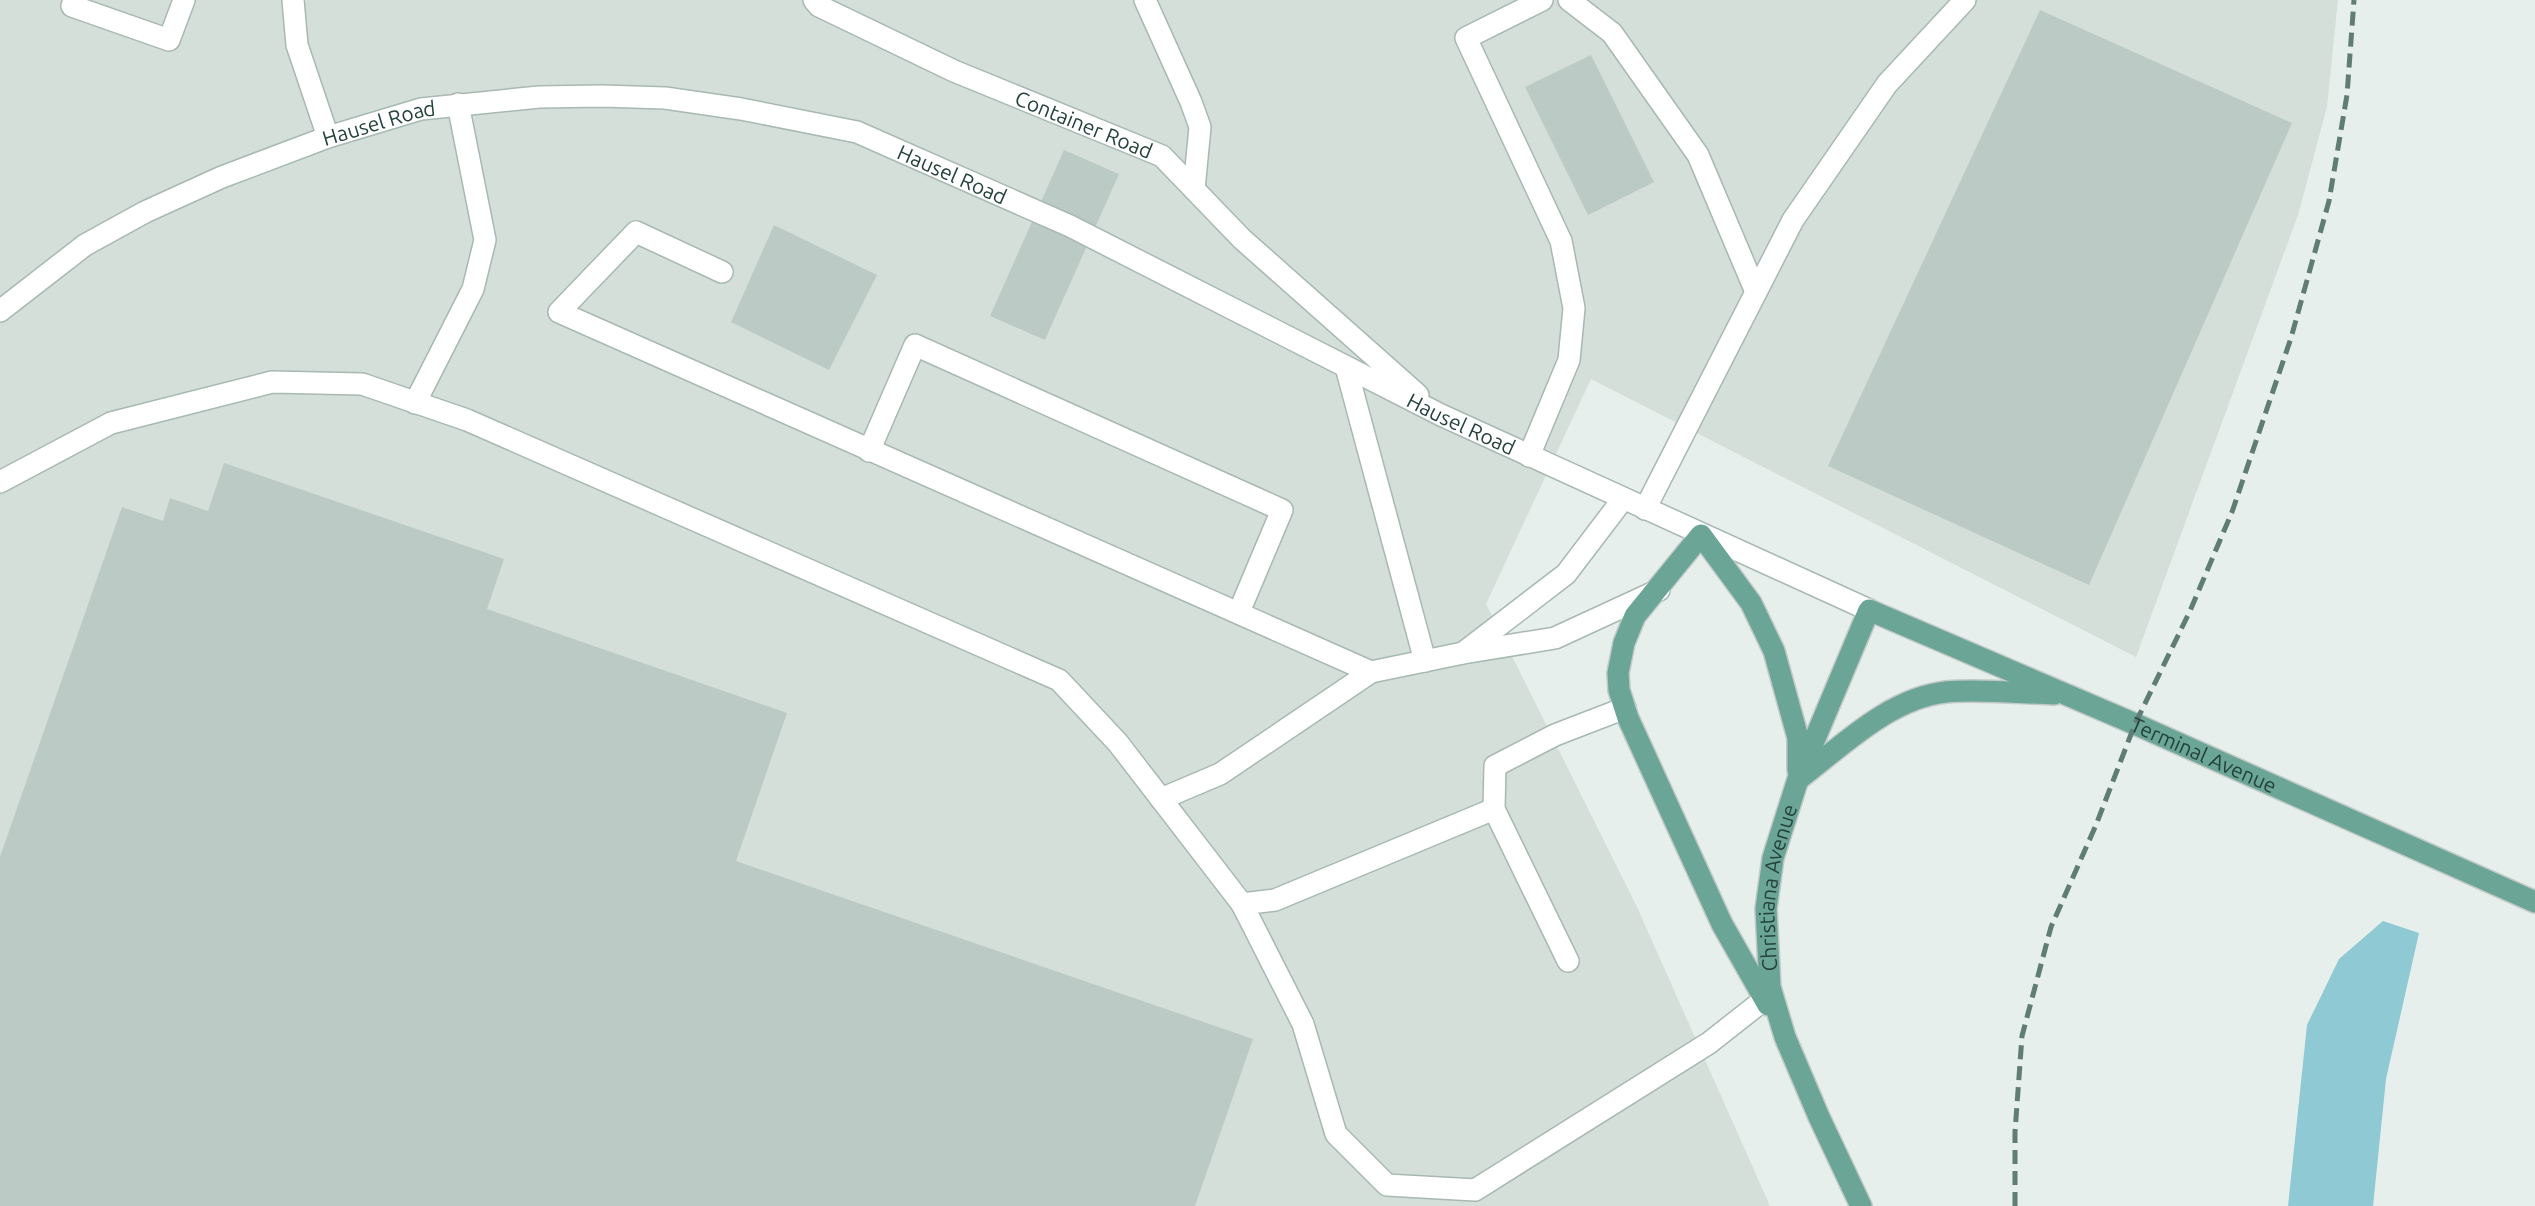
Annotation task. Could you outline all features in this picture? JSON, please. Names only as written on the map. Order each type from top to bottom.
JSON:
[{"type":"main road","points":[[1785,1037],[1722,924],[1619,690],[1618,673],[1624,643],[1635,616],[1659,590],[1701,535],[1751,603],[1774,651],[1798,738],[1798,779]]},
{"type":"main road","name":"Terminal Avenue","points":[[1869,610],[2535,902]]},
{"type":"main road","name":"Christiana Avenue","points":[[1861,1206],[1785,1037],[1770,987],[1766,909],[1773,858],[1798,779],[1869,610]]},
{"type":"main road","points":[[1798,779],[1868,726],[1918,698],[1947,692],[2063,694]]},
{"type":"street","points":[[74,0],[72,6],[169,40],[184,0]]},
{"type":"street","points":[[293,0],[297,46],[328,137]]},
{"type":"street","name":"Container Road","points":[[814,0],[819,6],[954,71],[1162,156],[1242,239],[1441,415]]},
{"type":"street","points":[[1144,0],[1191,102],[1199,127],[1194,189]]},
{"type":"street","points":[[1529,456],[1569,360],[1574,308],[1561,241],[1466,38],[1542,0]]},
{"type":"street","points":[[1570,0],[1612,33],[1698,155],[1756,292]]},
{"type":"street","points":[[1645,509],[1793,220],[1887,84],[1965,0]]},
{"type":"street","name":"Hausel Road","points":[[0,311],[85,245],[145,212],[222,177],[328,137],[422,109],[539,97],[665,98],[741,109],[857,132],[1070,226],[1441,415],[1869,610]]},
{"type":"street","points":[[415,403],[473,289],[485,240],[458,104]]},
{"type":"street","points":[[722,272],[636,232],[559,312],[1371,672]]},
{"type":"street","points":[[869,450],[915,345],[1282,510],[1239,612]]},
{"type":"street","points":[[1346,367],[1425,661]]},
{"type":"street","points":[[0,482],[111,423],[272,382],[362,384],[480,426],[1059,680],[1118,743],[1242,904],[1303,1024],[1336,1134],[1387,1185],[1475,1190],[1709,1043],[1765,999]]},
{"type":"street","points":[[1463,653],[1566,575],[1623,499]]},
{"type":"street","points":[[1161,799],[1220,774],[1371,672],[1555,638],[1659,590]]},
{"type":"street","points":[[1568,961],[1494,809],[1495,766],[1555,735],[1625,708]]},
{"type":"street","points":[[1242,904],[1275,900],[1494,809]]},
{"type":"shaded area","points":[[0,0],[2338,0],[2327,107],[2298,215],[2136,657],[1591,379],[1486,604],[1637,907],[1770,1206],[0,1206]]},
{"type":"water","points":[[2383,921],[2419,933],[2386,1079],[2373,1206],[2288,1206],[2307,1025],[2339,959]]},
{"type":"building","points":[[2040,10],[2292,123],[2089,585],[1828,466]]},
{"type":"building","points":[[1591,55],[1654,182],[1588,215],[1525,87]]},
{"type":"building","points":[[1064,150],[1119,174],[1045,340],[990,316]]},
{"type":"building","points":[[774,225],[877,275],[829,370],[731,322]]},
{"type":"building","points":[[224,463],[504,559],[487,609],[787,713],[736,861],[1253,1039],[1195,1206],[0,1206],[0,857],[122,507],[163,521],[170,498],[208,511]]},
{"type":"railway","points":[[2015,1206],[2015,1132],[2022,1036],[2051,927],[2096,825],[2135,724],[2190,611],[2232,512],[2291,338],[2329,201],[2347,95],[2354,0]]}]
